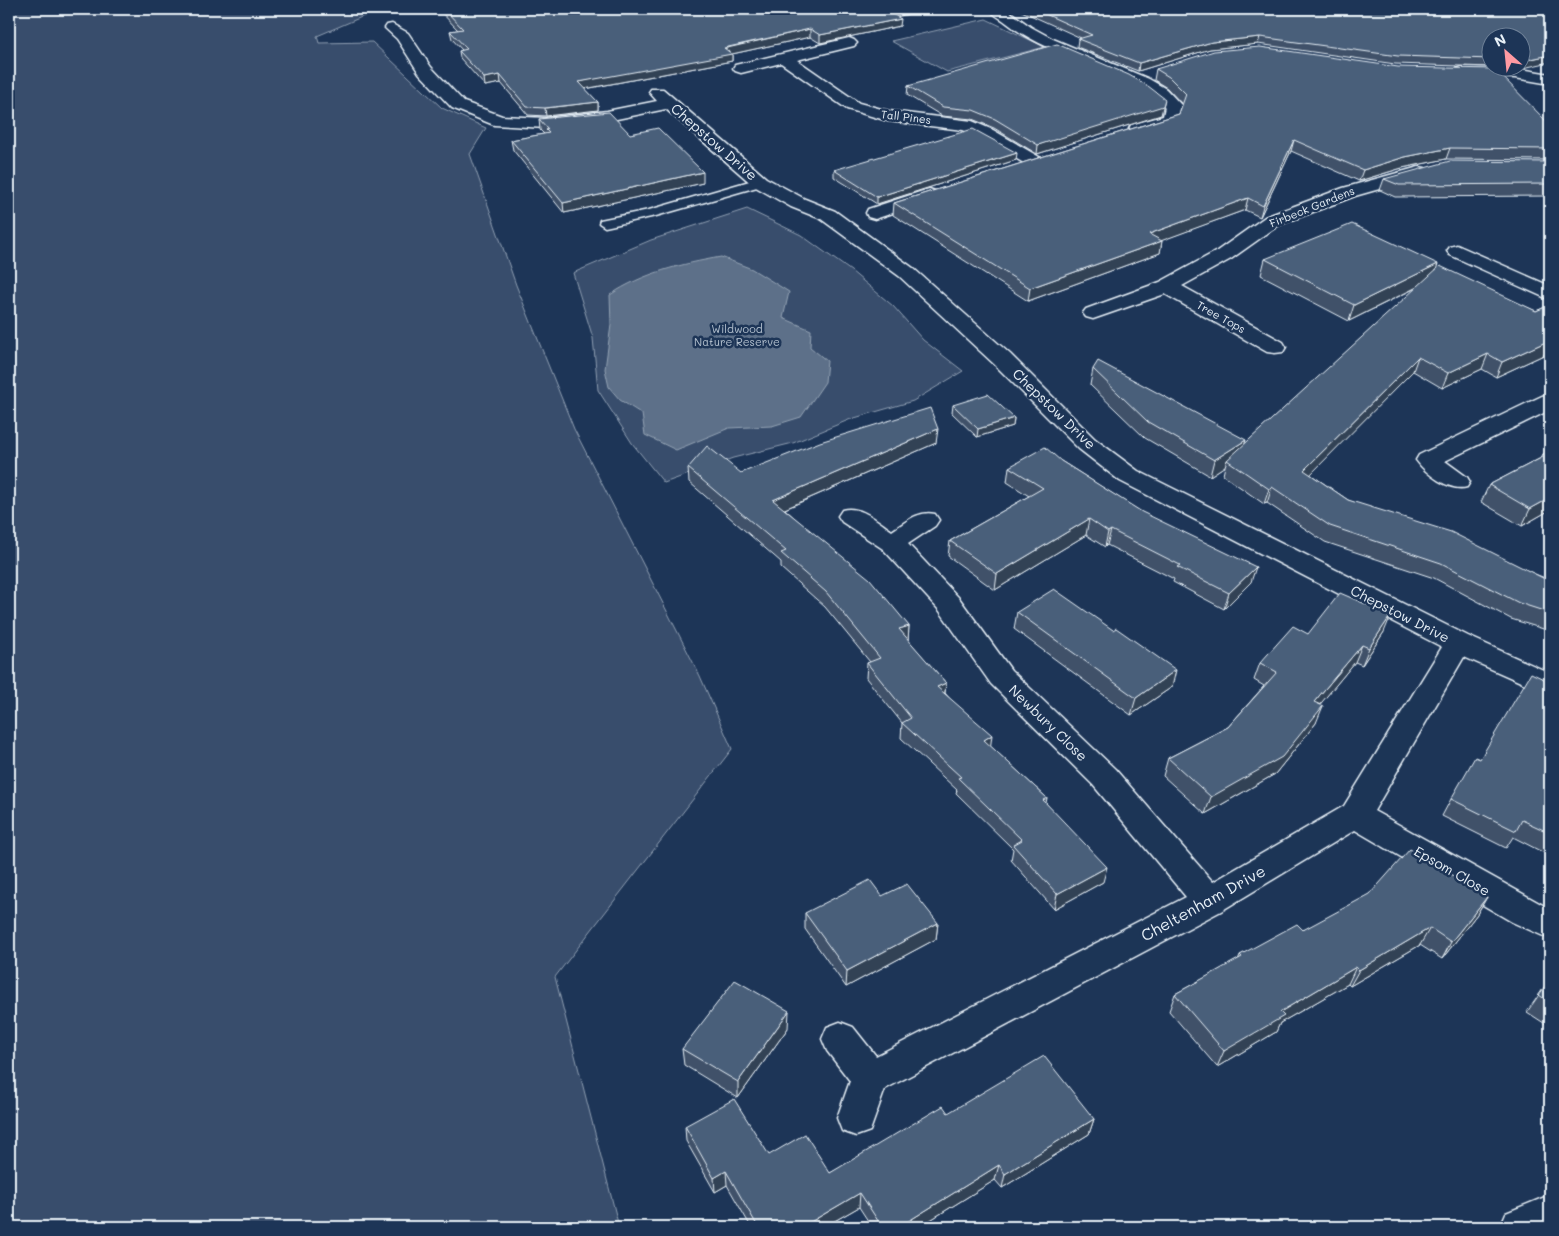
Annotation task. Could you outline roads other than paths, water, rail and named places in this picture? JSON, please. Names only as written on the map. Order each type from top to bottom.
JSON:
[{"type":"street","points":[[996,9],[1005,13],[1030,33],[1060,48],[1136,79],[1164,94],[1174,106],[1170,118],[1125,133]]},
{"type":"street","name":"Chepstow Drive","points":[[403,33],[425,70],[458,105],[500,128],[606,116],[664,98],[760,182],[798,203],[828,215],[906,272],[1002,359],[1087,444],[1129,476],[1458,644],[1550,685]]},
{"type":"street","points":[[741,68],[849,43]]},
{"type":"street","name":"Tall Pines","points":[[784,58],[853,106],[888,116],[966,125],[987,134],[1035,162]]},
{"type":"street","points":[[1450,72],[1515,73],[1550,79]]},
{"type":"street","points":[[1136,79],[1155,73]]},
{"type":"street","points":[[1016,168],[1053,156]]},
{"type":"street","name":"Firbeck Gardens","points":[[1093,313],[1167,286],[1224,255],[1272,221],[1349,192],[1436,168]]},
{"type":"street","points":[[910,222],[875,213],[941,192]]},
{"type":"street","points":[[1457,251],[1550,294]]},
{"type":"street","points":[[1472,277],[1493,267]]},
{"type":"street","name":"Tree Tops","points":[[1167,286],[1275,347]]},
{"type":"street","points":[[1458,482],[1428,460],[1550,401]]},
{"type":"street","name":"Newbury Close","points":[[851,516],[892,543],[949,604],[1001,677],[1104,777],[1209,901]]},
{"type":"street","points":[[892,543],[926,520]]},
{"type":"street","name":"Cheltenham Drive","points":[[870,1078],[1209,901],[1355,815],[1458,644]]},
{"type":"street","name":"Epsom Close","points":[[1355,815],[1515,907],[1550,925]]},
{"type":"street","points":[[840,1039],[870,1078],[856,1118]]},
{"type":"street","points":[[1520,1227],[1550,1215]]},
{"type":"lane","points":[[604,223],[651,214],[760,182]]},
{"type":"park label","name":"Wildwood Nature Reserve","points":[[737,335]]}]
